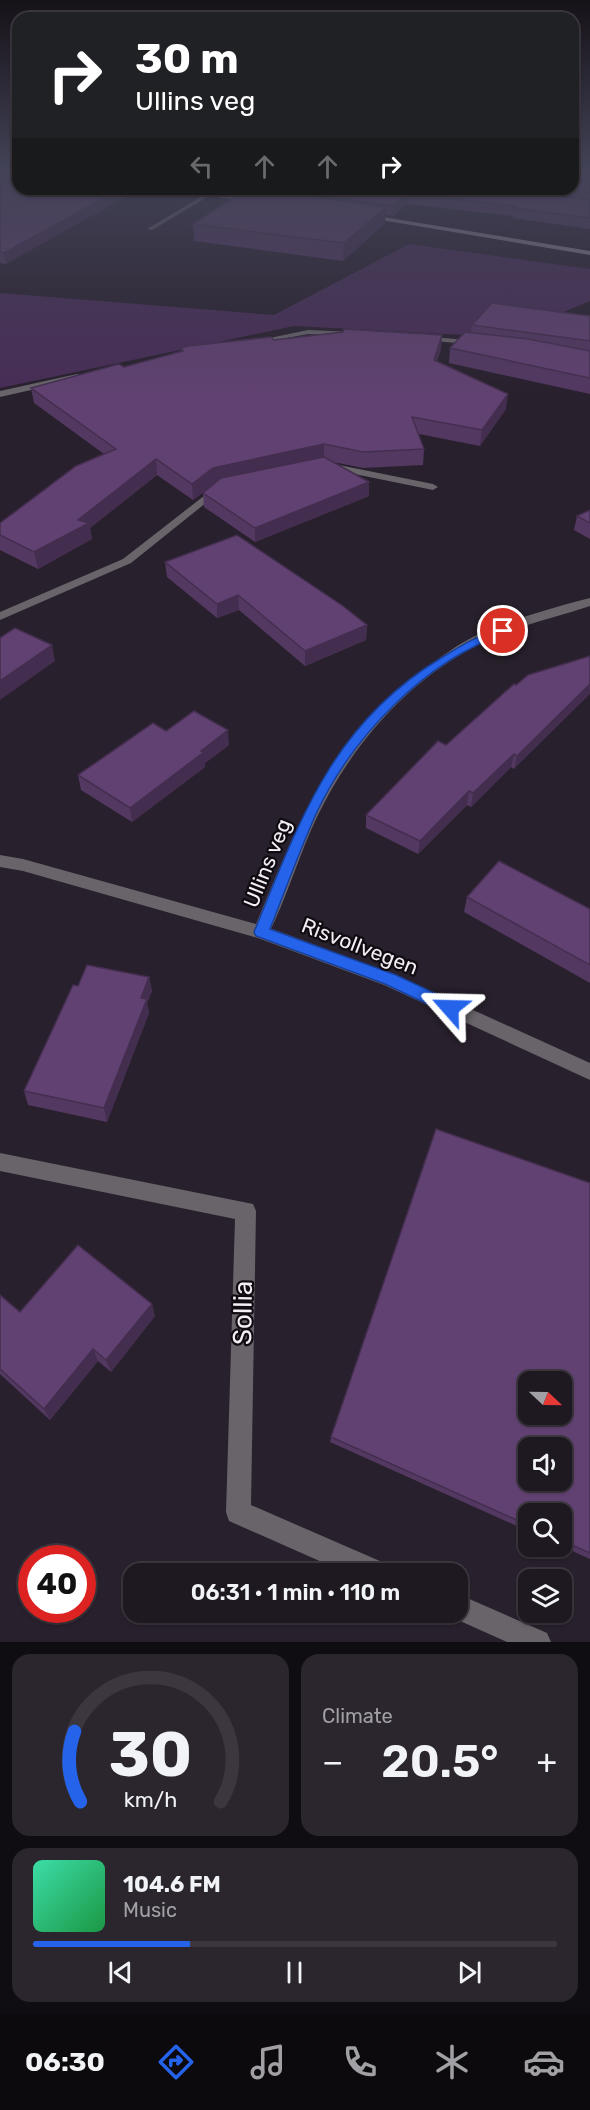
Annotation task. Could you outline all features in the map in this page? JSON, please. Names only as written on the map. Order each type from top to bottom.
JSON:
[{"type":"main road","points":[[527,243],[590,253]]},
{"type":"street","points":[[244,344],[308,332],[364,334]]},
{"type":"street","points":[[409,336],[491,345]]},
{"type":"street","points":[[0,394],[84,375]]},
{"type":"street","points":[[313,468],[324,465],[433,488]]},
{"type":"street","points":[[0,615],[127,561],[218,488],[228,486]]},
{"type":"street","name":"Ullins veg","points":[[261,932],[309,814],[330,776],[373,718],[421,675],[481,638],[590,602]]},
{"type":"street","name":"Risvollvegen","points":[[0,861],[23,865],[261,932],[390,980],[590,1072]]},
{"type":"street","name":"Sollia","points":[[0,1162],[246,1211],[238,1512],[355,1563]]},
{"type":"street","points":[[468,1611],[538,1642]]},
{"type":"shaded area","points":[[409,244],[590,269],[590,301],[503,337],[294,326],[0,388],[0,293],[274,315]]},
{"type":"building","points":[[0,243],[23,243],[4,253],[0,252]]},
{"type":"building","points":[[492,303],[590,316],[590,341],[472,325]]},
{"type":"building","points":[[344,329],[442,335],[434,360],[508,394],[482,430],[412,417],[424,449],[363,452],[324,444],[213,468],[192,484],[156,459],[78,520],[89,523],[34,552],[0,535],[0,523],[76,466],[116,449],[31,388],[119,364],[124,367],[183,351],[181,348],[188,346],[271,337],[274,340],[343,332]]},
{"type":"building","points":[[465,332],[528,339],[590,351],[590,378],[450,348]]},
{"type":"building","points":[[324,457],[369,482],[255,528],[203,493],[221,478]]},
{"type":"building","points":[[590,510],[590,523],[577,516]]},
{"type":"building","points":[[237,535],[343,606],[367,625],[305,651],[238,595],[217,604],[165,562]]},
{"type":"building","points":[[15,628],[52,645],[0,681],[0,638]]},
{"type":"building","points":[[590,656],[590,684],[517,756],[514,754],[473,793],[469,791],[420,841],[366,815],[438,741],[446,745],[514,684],[516,685],[528,675]]},
{"type":"building","points":[[194,711],[228,730],[201,751],[204,752],[130,808],[78,775],[153,723],[166,731]]},
{"type":"building","points":[[499,861],[590,909],[590,965],[467,897]]},
{"type":"building","points":[[87,965],[149,977],[141,998],[147,999],[104,1108],[24,1091],[73,985],[78,986]]},
{"type":"building","points":[[436,1129],[590,1183],[590,1553],[572,1545],[572,1503],[518,1503],[518,1521],[331,1437]]},
{"type":"building","points":[[78,1245],[152,1304],[106,1360],[93,1349],[44,1409],[0,1369],[0,1295],[20,1312]]},
{"type":"route","points":[[450,1008],[390,980],[261,932],[309,814],[330,776],[373,718],[421,675],[481,638],[503,631]]}]
